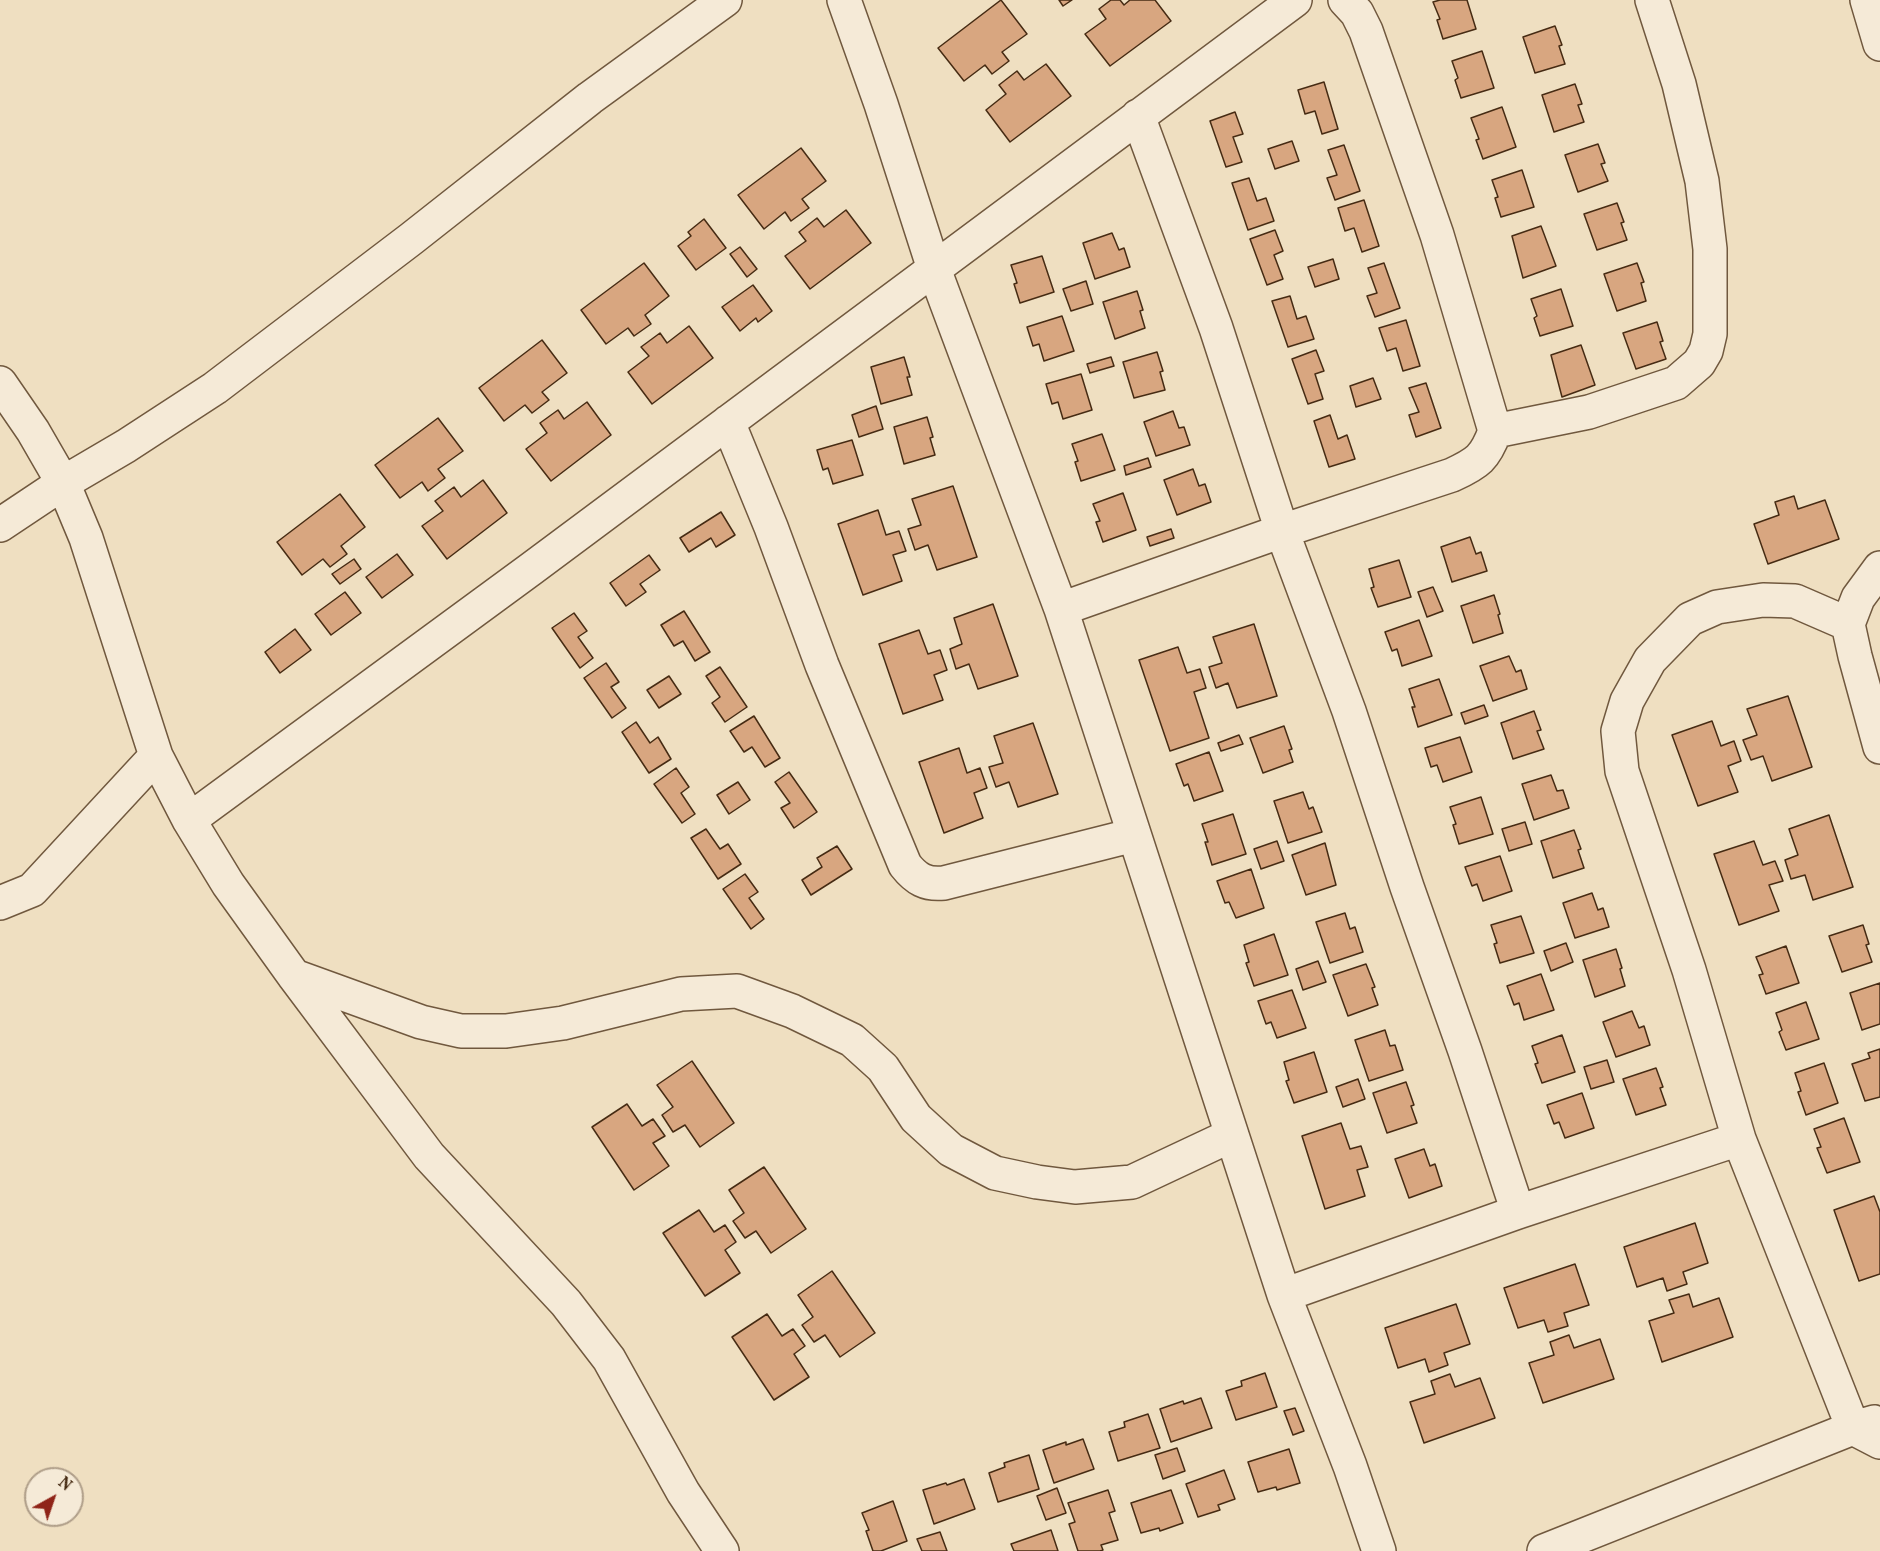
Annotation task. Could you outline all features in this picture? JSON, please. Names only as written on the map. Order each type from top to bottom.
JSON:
[{"type":"street","points":[[0,525],[215,388],[411,239],[590,98],[725,0]]},
{"type":"street","points":[[844,0],[881,104],[934,269],[1061,609],[1284,1295],[1350,1466],[1379,1551]]},
{"type":"street","points":[[189,820],[316,729],[1295,0]]},
{"type":"street","points":[[1495,430],[1589,412],[1676,383],[1699,363],[1706,351],[1710,334],[1710,249],[1702,181],[1679,84],[1652,0]]},
{"type":"street","points":[[1867,0],[1880,44]]},
{"type":"street","points":[[1061,609],[1282,531],[1452,476],[1475,465],[1489,448],[1495,430],[1437,235],[1366,31],[1354,4]]},
{"type":"street","points":[[1138,116],[1216,328],[1282,531],[1349,711],[1518,1212]]},
{"type":"street","points":[[0,383],[33,431],[63,483],[90,549],[156,756],[189,820],[228,884],[429,1156],[566,1303],[609,1359],[683,1492],[722,1551]]},
{"type":"street","points":[[728,422],[771,527],[822,665],[905,865],[911,873],[919,880],[932,884],[944,882],[1134,835]]},
{"type":"street","points":[[1880,568],[1858,598],[1848,624],[1880,747]]},
{"type":"street","points":[[1544,1551],[1871,1430],[1776,1228],[1739,1139],[1689,970],[1622,771],[1618,731],[1627,701],[1650,660],[1690,619],[1717,608],[1763,600],[1795,601],[1848,624]]},
{"type":"street","points":[[0,903],[32,890],[156,756]]},
{"type":"street","points":[[294,976],[420,1022],[461,1031],[506,1031],[563,1023],[681,994],[737,991],[792,1011],[852,1040],[883,1068],[916,1118],[951,1150],[995,1173],[1037,1182],[1075,1187],[1132,1182],[1232,1135]]},
{"type":"street","points":[[1284,1295],[1518,1212],[1739,1139]]},
{"type":"building","points":[[1001,0],[1027,34],[1002,52],[1009,61],[992,74],[985,65],[964,81],[938,48]]},
{"type":"building","points":[[1059,0],[1072,0],[1063,6]]},
{"type":"building","points":[[1111,0],[1120,0],[1124,5],[1130,0],[1155,0],[1171,21],[1110,66],[1085,34],[1106,19],[1099,9]]},
{"type":"building","points":[[1467,0],[1476,29],[1443,39],[1437,20],[1440,19],[1433,2]]},
{"type":"building","points":[[1555,26],[1562,45],[1559,46],[1565,64],[1535,73],[1523,37]]},
{"type":"building","points":[[1482,51],[1494,88],[1461,98],[1455,80],[1458,78],[1452,61]]},
{"type":"building","points":[[1046,64],[1071,96],[1010,142],[986,110],[1006,94],[999,85],[1017,71],[1024,80]]},
{"type":"building","points":[[1324,82],[1338,129],[1322,134],[1315,111],[1305,114],[1298,90]]},
{"type":"building","points":[[1575,84],[1582,104],[1578,105],[1584,122],[1554,132],[1542,95]]},
{"type":"building","points":[[1502,107],[1516,147],[1483,159],[1471,118]]},
{"type":"building","points":[[1235,112],[1243,134],[1233,137],[1242,162],[1226,167],[1210,121]]},
{"type":"building","points":[[1292,141],[1299,161],[1275,169],[1268,149]]},
{"type":"building","points":[[1598,144],[1605,163],[1601,164],[1608,181],[1578,192],[1565,155]]},
{"type":"building","points":[[1344,145],[1360,191],[1335,200],[1327,178],[1337,175],[1328,150]]},
{"type":"building","points":[[801,148],[826,181],[802,199],[809,208],[791,221],[785,212],[764,229],[738,195]]},
{"type":"building","points":[[1522,170],[1534,207],[1501,217],[1495,198],[1498,197],[1492,180]]},
{"type":"building","points":[[1249,178],[1257,201],[1266,198],[1274,221],[1248,230],[1232,183]]},
{"type":"building","points":[[1364,200],[1379,246],[1362,252],[1354,228],[1345,231],[1338,208]]},
{"type":"building","points":[[1617,203],[1624,222],[1621,223],[1627,240],[1597,250],[1584,214]]},
{"type":"building","points":[[846,210],[871,243],[810,289],[785,256],[806,241],[799,232],[817,218],[824,227]]},
{"type":"building","points":[[704,219],[726,248],[696,270],[678,246],[691,236],[688,232]]},
{"type":"building","points":[[1541,226],[1556,266],[1523,278],[1512,236]]},
{"type":"building","points":[[1275,230],[1283,251],[1274,255],[1283,279],[1267,285],[1250,239]]},
{"type":"building","points":[[1112,233],[1119,250],[1124,248],[1130,267],[1095,279],[1083,243]]},
{"type":"building","points":[[740,247],[757,269],[747,277],[730,254]]},
{"type":"building","points":[[1042,256],[1054,292],[1020,303],[1011,265]]},
{"type":"building","points":[[1333,259],[1339,279],[1315,287],[1308,267]]},
{"type":"building","points":[[644,263],[669,296],[645,315],[651,324],[634,336],[628,328],[606,344],[581,310]]},
{"type":"building","points":[[1384,263],[1400,308],[1375,317],[1367,296],[1377,293],[1368,268]]},
{"type":"building","points":[[1637,263],[1644,282],[1641,283],[1646,301],[1617,311],[1604,274]]},
{"type":"building","points":[[1086,281],[1093,304],[1071,311],[1063,289]]},
{"type":"building","points":[[753,285],[772,311],[758,322],[756,318],[740,331],[722,307]]},
{"type":"building","points":[[1561,289],[1573,326],[1540,336],[1534,318],[1537,316],[1531,299]]},
{"type":"building","points":[[1137,291],[1143,310],[1140,311],[1145,328],[1115,339],[1103,302]]},
{"type":"building","points":[[1290,296],[1297,319],[1306,316],[1314,339],[1288,347],[1272,301]]},
{"type":"building","points":[[1062,316],[1074,351],[1044,361],[1039,344],[1033,346],[1027,327]]},
{"type":"building","points":[[1406,320],[1420,366],[1403,371],[1396,348],[1387,351],[1379,328]]},
{"type":"building","points":[[1657,322],[1663,341],[1660,342],[1666,359],[1636,369],[1623,333]]},
{"type":"building","points":[[689,326],[713,358],[652,404],[628,372],[649,356],[641,347],[660,333],[667,343]]},
{"type":"building","points":[[542,340],[567,373],[542,392],[549,400],[532,413],[525,405],[504,421],[479,388]]},
{"type":"building","points":[[1581,345],[1595,385],[1562,397],[1551,355]]},
{"type":"building","points":[[1316,350],[1324,371],[1315,374],[1323,399],[1308,404],[1292,359]]},
{"type":"building","points":[[1157,352],[1163,371],[1160,372],[1165,390],[1134,398],[1123,362]]},
{"type":"building","points":[[904,357],[912,395],[881,404],[871,367]]},
{"type":"building","points":[[1111,357],[1114,366],[1090,373],[1087,364]]},
{"type":"building","points":[[1081,374],[1092,410],[1063,419],[1058,402],[1052,404],[1046,384]]},
{"type":"building","points":[[1373,378],[1381,399],[1356,407],[1350,386]]},
{"type":"building","points":[[1426,383],[1441,428],[1416,437],[1409,415],[1419,412],[1409,388]]},
{"type":"building","points":[[587,402],[611,435],[551,481],[526,449],[547,433],[540,423],[558,410],[564,419]]},
{"type":"building","points":[[876,406],[883,429],[859,437],[852,415]]},
{"type":"building","points":[[1173,411],[1179,428],[1184,427],[1190,445],[1156,456],[1144,422]]},
{"type":"building","points":[[1330,415],[1338,439],[1347,435],[1355,459],[1329,467],[1314,421]]},
{"type":"building","points":[[927,417],[935,455],[904,464],[894,427]]},
{"type":"building","points":[[438,418],[463,451],[438,469],[445,478],[428,491],[422,482],[400,498],[375,465]]},
{"type":"building","points":[[1102,434],[1115,470],[1081,481],[1075,462],[1078,461],[1072,444]]},
{"type":"building","points":[[852,440],[863,475],[833,484],[828,468],[823,470],[817,450]]},
{"type":"building","points":[[1148,458],[1151,467],[1126,475],[1124,466]]},
{"type":"building","points":[[1193,469],[1199,486],[1205,484],[1211,502],[1177,515],[1164,480]]},
{"type":"building","points":[[483,480],[507,513],[447,559],[422,526],[443,511],[435,501],[454,487],[461,497]]},
{"type":"building","points":[[953,486],[977,557],[937,570],[928,545],[915,550],[908,529],[921,525],[912,499]]},
{"type":"building","points":[[1123,493],[1136,530],[1103,542],[1096,522],[1100,521],[1093,504]]},
{"type":"building","points":[[340,494],[365,527],[341,546],[347,554],[330,567],[323,559],[302,575],[277,542]]},
{"type":"building","points":[[1794,496],[1798,509],[1825,500],[1839,539],[1768,564],[1754,524],[1779,515],[1775,502]]},
{"type":"building","points":[[878,510],[886,535],[899,531],[906,551],[893,555],[902,581],[863,595],[838,524]]},
{"type":"building","points":[[721,512],[735,535],[716,547],[711,538],[689,552],[680,538]]},
{"type":"building","points":[[1171,529],[1174,538],[1150,546],[1147,537]]},
{"type":"building","points":[[1470,537],[1476,554],[1481,552],[1487,571],[1452,582],[1441,547]]},
{"type":"building","points":[[397,554],[413,575],[382,598],[366,577]]},
{"type":"building","points":[[649,555],[660,570],[640,584],[646,592],[626,606],[610,583]]},
{"type":"building","points":[[354,559],[361,569],[340,584],[332,574]]},
{"type":"building","points":[[1399,560],[1411,597],[1378,607],[1371,588],[1374,587],[1369,569]]},
{"type":"building","points":[[1433,587],[1443,611],[1427,617],[1418,592]]},
{"type":"building","points":[[345,592],[361,613],[331,635],[315,614]]},
{"type":"building","points":[[1494,595],[1503,633],[1473,643],[1461,606]]},
{"type":"building","points":[[993,604],[1018,676],[978,689],[969,664],[956,669],[950,649],[962,644],[954,618]]},
{"type":"building","points":[[684,611],[710,652],[695,661],[683,641],[674,646],[661,625]]},
{"type":"building","points":[[574,613],[587,631],[578,637],[593,658],[580,668],[552,628]]},
{"type":"building","points":[[1419,620],[1432,656],[1402,666],[1397,649],[1392,651],[1385,632]]},
{"type":"building","points":[[1254,624],[1277,696],[1237,708],[1228,683],[1216,688],[1209,667],[1222,663],[1213,637]]},
{"type":"building","points":[[295,629],[311,650],[280,673],[265,652]]},
{"type":"building","points":[[919,630],[928,654],[940,650],[947,670],[934,675],[943,700],[903,714],[879,644]]},
{"type":"building","points":[[1178,647],[1187,673],[1200,669],[1206,688],[1194,692],[1209,738],[1170,751],[1139,660]]},
{"type":"building","points":[[1509,656],[1516,672],[1521,670],[1527,689],[1493,701],[1480,666]]},
{"type":"building","points":[[606,663],[619,682],[611,687],[626,708],[612,718],[584,678]]},
{"type":"building","points":[[720,667],[747,707],[725,722],[712,703],[720,697],[706,676]]},
{"type":"building","points":[[669,676],[681,694],[659,708],[647,690]]},
{"type":"building","points":[[1439,679],[1452,715],[1418,727],[1409,689]]},
{"type":"building","points":[[1788,696],[1812,767],[1772,781],[1763,756],[1751,760],[1743,740],[1757,735],[1747,709]]},
{"type":"building","points":[[1484,705],[1488,716],[1465,724],[1461,713]]},
{"type":"building","points":[[1534,711],[1541,730],[1537,731],[1544,749],[1513,759],[1501,723]]},
{"type":"building","points":[[754,716],[780,758],[765,767],[752,747],[744,752],[730,731]]},
{"type":"building","points":[[1712,721],[1721,746],[1734,741],[1741,761],[1728,766],[1738,792],[1698,806],[1672,735]]},
{"type":"building","points":[[636,722],[650,743],[658,737],[671,759],[649,773],[622,732]]},
{"type":"building","points":[[1033,723],[1058,794],[1018,807],[1009,782],[996,787],[989,767],[1003,763],[994,736]]},
{"type":"building","points":[[1284,726],[1292,749],[1289,750],[1293,762],[1263,773],[1250,738]]},
{"type":"building","points":[[1239,735],[1243,744],[1221,751],[1218,743]]},
{"type":"building","points":[[1460,737],[1472,772],[1443,782],[1437,765],[1431,767],[1425,748]]},
{"type":"building","points":[[959,748],[967,773],[980,768],[987,788],[974,793],[983,818],[944,833],[919,762]]},
{"type":"building","points":[[1209,752],[1223,791],[1194,801],[1188,784],[1184,786],[1176,764]]},
{"type":"building","points":[[676,768],[689,787],[681,793],[695,814],[682,823],[654,784]]},
{"type":"building","points":[[789,772],[817,812],[794,828],[781,808],[790,803],[775,782]]},
{"type":"building","points":[[1551,775],[1557,791],[1563,790],[1569,808],[1534,820],[1522,784]]},
{"type":"building","points":[[738,782],[750,800],[729,814],[717,795]]},
{"type":"building","points":[[1303,792],[1309,809],[1313,807],[1322,832],[1288,843],[1274,801]]},
{"type":"building","points":[[1481,797],[1493,834],[1459,844],[1453,825],[1456,824],[1450,807]]},
{"type":"building","points":[[1233,814],[1246,854],[1212,865],[1202,824]]},
{"type":"building","points":[[1829,815],[1853,887],[1813,900],[1805,875],[1791,879],[1785,860],[1798,855],[1789,829]]},
{"type":"building","points":[[1525,822],[1532,844],[1509,851],[1502,829]]},
{"type":"building","points":[[706,829],[720,849],[728,844],[741,864],[718,879],[691,838]]},
{"type":"building","points":[[1574,830],[1581,849],[1578,850],[1584,868],[1553,878],[1541,841]]},
{"type":"building","points":[[1277,841],[1284,861],[1261,869],[1254,849]]},
{"type":"building","points":[[1754,841],[1763,865],[1775,861],[1783,881],[1769,885],[1779,911],[1739,925],[1714,854]]},
{"type":"building","points":[[1325,843],[1336,885],[1306,895],[1292,855]]},
{"type":"building","points":[[837,846],[852,869],[811,895],[802,880],[822,867],[817,858]]},
{"type":"building","points":[[1500,856],[1512,891],[1483,901],[1477,884],[1472,886],[1465,867]]},
{"type":"building","points":[[1251,869],[1264,908],[1236,918],[1229,902],[1225,903],[1217,881]]},
{"type":"building","points":[[745,874],[758,892],[749,898],[764,919],[751,929],[723,889]]},
{"type":"building","points":[[1592,893],[1598,910],[1603,908],[1609,927],[1575,938],[1563,903]]},
{"type":"building","points":[[1345,913],[1350,929],[1355,927],[1363,952],[1330,963],[1316,922]]},
{"type":"building","points":[[1521,916],[1534,953],[1500,963],[1491,925]]},
{"type":"building","points":[[1863,925],[1869,944],[1866,945],[1872,962],[1842,972],[1829,936]]},
{"type":"building","points":[[1274,934],[1288,975],[1254,986],[1246,963],[1249,962],[1244,945]]},
{"type":"building","points":[[1566,943],[1573,962],[1551,971],[1544,951]]},
{"type":"building","points":[[1786,946],[1799,983],[1766,994],[1759,975],[1763,974],[1756,957]]},
{"type":"building","points":[[1616,949],[1625,986],[1595,997],[1583,960]]},
{"type":"building","points":[[1318,961],[1326,982],[1303,990],[1296,969]]},
{"type":"building","points":[[1366,964],[1375,987],[1372,988],[1378,1005],[1348,1016],[1333,975]]},
{"type":"building","points":[[1541,974],[1554,1010],[1524,1020],[1519,1003],[1514,1005],[1507,986]]},
{"type":"building","points":[[1880,983],[1880,1024],[1862,1030],[1850,993]]},
{"type":"building","points":[[1292,990],[1306,1028],[1277,1038],[1271,1022],[1266,1024],[1258,1001]]},
{"type":"building","points":[[1806,1002],[1819,1039],[1786,1050],[1779,1032],[1782,1030],[1776,1013]]},
{"type":"building","points":[[1632,1011],[1639,1028],[1644,1026],[1650,1045],[1616,1057],[1603,1022]]},
{"type":"building","points":[[1385,1030],[1390,1046],[1395,1045],[1403,1070],[1369,1081],[1355,1040]]},
{"type":"building","points":[[1562,1035],[1575,1072],[1542,1083],[1535,1064],[1538,1063],[1532,1046]]},
{"type":"building","points":[[1880,1049],[1880,1097],[1865,1101],[1852,1064],[1870,1058],[1868,1053]]},
{"type":"building","points":[[1314,1052],[1327,1092],[1294,1103],[1286,1081],[1289,1080],[1284,1062]]},
{"type":"building","points":[[1607,1060],[1614,1082],[1591,1089],[1584,1067]]},
{"type":"building","points":[[692,1061],[734,1123],[700,1147],[685,1125],[673,1132],[662,1115],[673,1107],[657,1085]]},
{"type":"building","points":[[1824,1063],[1838,1103],[1806,1115],[1798,1092],[1801,1091],[1795,1073]]},
{"type":"building","points":[[1656,1068],[1663,1087],[1660,1088],[1666,1105],[1636,1115],[1623,1079]]},
{"type":"building","points":[[1358,1079],[1365,1099],[1343,1107],[1336,1087]]},
{"type":"building","points":[[1406,1082],[1417,1123],[1387,1133],[1373,1093]]},
{"type":"building","points":[[1582,1093],[1594,1128],[1565,1138],[1559,1122],[1554,1124],[1547,1105]]},
{"type":"building","points":[[627,1104],[642,1126],[653,1119],[665,1136],[653,1143],[669,1166],[634,1190],[592,1127]]},
{"type":"building","points":[[1844,1118],[1860,1162],[1827,1173],[1817,1148],[1821,1147],[1814,1129]]},
{"type":"building","points":[[1341,1123],[1350,1149],[1361,1146],[1368,1167],[1357,1170],[1365,1196],[1325,1209],[1302,1136]]},
{"type":"building","points":[[1424,1149],[1430,1166],[1435,1164],[1442,1186],[1409,1198],[1395,1159]]},
{"type":"building","points":[[764,1167],[806,1229],[771,1253],[756,1231],[745,1238],[733,1221],[744,1213],[729,1190]]},
{"type":"building","points":[[1874,1196],[1880,1212],[1880,1274],[1859,1281],[1834,1210]]},
{"type":"building","points":[[699,1210],[714,1232],[725,1225],[736,1242],[725,1250],[740,1273],[705,1296],[663,1233]]},
{"type":"building","points":[[1695,1223],[1708,1263],[1683,1272],[1687,1284],[1667,1291],[1663,1278],[1637,1287],[1624,1247]]},
{"type":"building","points":[[1575,1264],[1589,1305],[1564,1313],[1568,1326],[1548,1332],[1544,1320],[1518,1328],[1504,1288]]},
{"type":"building","points":[[832,1271],[875,1333],[840,1357],[825,1335],[814,1342],[802,1325],[813,1317],[798,1295]]},
{"type":"building","points":[[1689,1294],[1693,1307],[1719,1298],[1733,1337],[1662,1362],[1649,1321],[1674,1313],[1669,1300]]},
{"type":"building","points":[[1456,1304],[1470,1344],[1444,1353],[1448,1365],[1429,1372],[1425,1359],[1398,1368],[1385,1328]]},
{"type":"building","points":[[767,1314],[782,1336],[793,1329],[805,1346],[794,1354],[809,1377],[774,1400],[732,1337]]},
{"type":"building","points":[[1569,1335],[1574,1348],[1600,1339],[1614,1379],[1543,1403],[1529,1363],[1554,1355],[1550,1342]]},
{"type":"building","points":[[1265,1373],[1277,1407],[1236,1420],[1226,1391],[1242,1386],[1241,1381]]},
{"type":"building","points":[[1450,1374],[1455,1387],[1480,1378],[1495,1418],[1424,1443],[1410,1402],[1435,1394],[1431,1381]]},
{"type":"building","points":[[1201,1398],[1212,1428],[1171,1442],[1160,1409]]},
{"type":"building","points":[[1295,1408],[1304,1431],[1293,1435],[1284,1411]]},
{"type":"building","points":[[1148,1414],[1160,1448],[1118,1461],[1109,1432],[1125,1427],[1124,1422]]},
{"type":"building","points":[[1083,1439],[1094,1469],[1054,1483],[1043,1450]]},
{"type":"building","points":[[1177,1448],[1185,1471],[1163,1479],[1155,1455]]},
{"type":"building","points":[[1289,1449],[1300,1483],[1277,1490],[1276,1487],[1258,1492],[1248,1462]]},
{"type":"building","points":[[1029,1455],[1039,1489],[998,1502],[989,1473],[1005,1467],[1004,1463]]},
{"type":"building","points":[[1224,1470],[1235,1499],[1218,1505],[1220,1510],[1198,1517],[1186,1484]]},
{"type":"building","points":[[964,1479],[975,1509],[934,1524],[923,1490]]},
{"type":"building","points":[[1057,1488],[1066,1513],[1046,1520],[1037,1496]]},
{"type":"building","points":[[1108,1490],[1115,1511],[1109,1513],[1118,1540],[1101,1545],[1103,1550],[1100,1551],[1078,1551],[1069,1524],[1075,1522],[1068,1503]]},
{"type":"building","points":[[1171,1490],[1183,1523],[1160,1531],[1159,1528],[1141,1533],[1131,1503]]},
{"type":"building","points":[[893,1501],[907,1541],[881,1551],[873,1551],[866,1531],[869,1530],[862,1513]]},
{"type":"building","points":[[1051,1530],[1058,1551],[1014,1551],[1011,1544]]},
{"type":"building","points":[[940,1532],[947,1551],[922,1551],[917,1539]]}]
